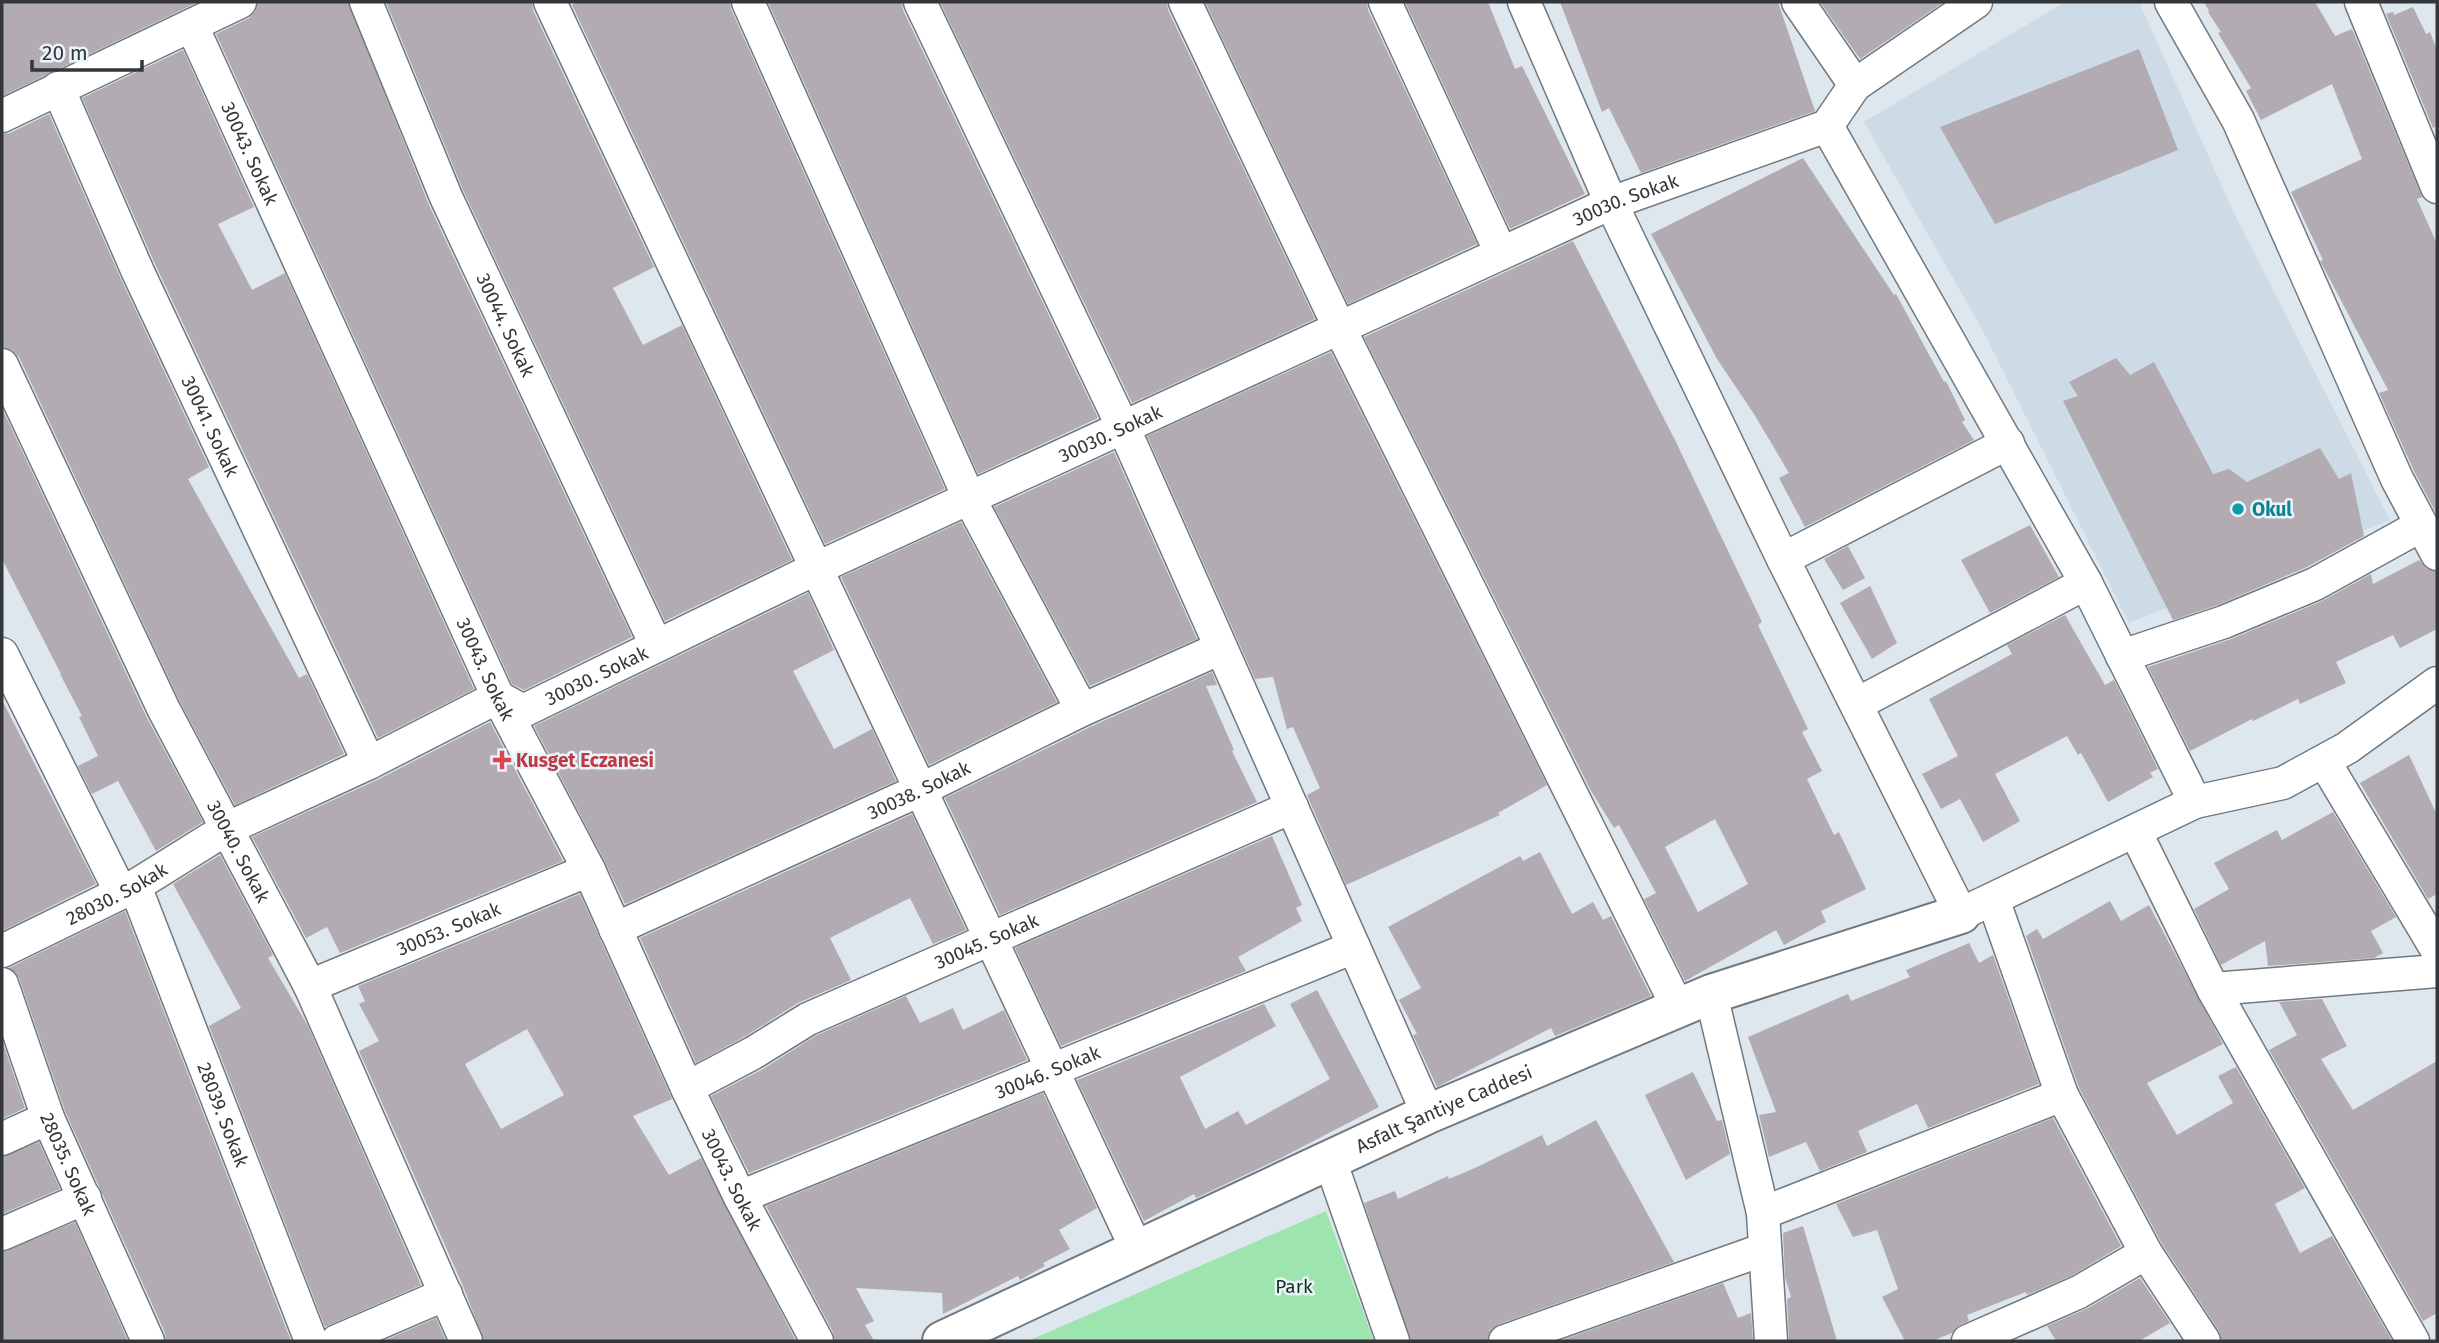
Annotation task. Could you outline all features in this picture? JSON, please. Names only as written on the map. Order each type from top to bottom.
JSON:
[{"type":"street","points":[[2,116],[240,2]]},
{"type":"street","name":"30044. Sokak","points":[[366,2],[446,197],[656,645]]},
{"type":"street","points":[[550,2],[1137,1250]]},
{"type":"street","points":[[748,2],[969,498],[1082,710]]},
{"type":"street","points":[[920,2],[1123,426],[1428,1114]]},
{"type":"street","points":[[1185,2],[1339,327],[1695,1001],[1763,1213],[1771,1341]]},
{"type":"street","points":[[1385,2],[1502,253]]},
{"type":"street","points":[[1524,2],[1611,203],[1783,559],[1857,704],[1977,906],[2062,1095],[2146,1253],[2204,1341]]},
{"type":"street","points":[[1798,2],[1855,86]]},
{"type":"street","points":[[1976,2],[1855,86],[1828,126],[2086,583],[2195,802]]},
{"type":"street","points":[[2171,2],[2238,120],[2391,467],[2437,554]]},
{"type":"street","points":[[2361,2],[2437,187]]},
{"type":"street","name":"30043. Sokak","points":[[192,26],[498,697],[589,870],[687,1088],[740,1196],[817,1341]]},
{"type":"street","name":"30041. Sokak","points":[[58,88],[138,272],[369,763]]},
{"type":"street","name":"30030. Sokak","points":[[498,697],[523,711],[815,569],[1611,203],[1828,126]]},
{"type":"street","name":"30040. Sokak","points":[[3,372],[108,586],[163,708],[310,986],[466,1341]]},
{"type":"street","points":[[1783,559],[2008,443]]},
{"type":"street","points":[[2122,656],[2224,622],[2315,584],[2420,526]]},
{"type":"street","points":[[1857,704],[2086,583]]},
{"type":"street","name":"30038. Sokak","points":[[615,929],[920,790],[1082,710],[1221,648]]},
{"type":"street","name":"28039. Sokak","points":[[2,654],[128,890],[311,1341]]},
{"type":"street","points":[[1977,906],[2195,802],[2283,783],[2347,748],[2437,682]]},
{"type":"street","points":[[228,828],[369,763],[498,697]]},
{"type":"street","points":[[2324,761],[2437,950]]},
{"type":"street","name":"30045. Sokak","points":[[687,1088],[753,1053],[808,1019],[1292,807]]},
{"type":"street","name":"28030. Sokak","points":[[2,951],[128,890],[228,828]]},
{"type":"street","points":[[2135,831],[2213,989],[2413,1341]]},
{"type":"street","name":"30053. Sokak","points":[[310,986],[589,870]]},
{"type":"street","name":"Asfalt Şantiye Caddesi","points":[[942,1341],[1428,1114],[1695,1001],[1977,906]]},
{"type":"street","name":"30046. Sokak","points":[[740,1196],[1354,947]]},
{"type":"street","points":[[2213,989],[2437,971]]},
{"type":"street","name":"28035. Sokak","points":[[2,984],[48,1118],[148,1341]]},
{"type":"street","points":[[1763,1213],[2062,1095]]},
{"type":"street","points":[[2,1139],[48,1118]]},
{"type":"street","points":[[1330,1160],[1393,1341]]},
{"type":"street","points":[[2,1234],[85,1198]]},
{"type":"street","points":[[1505,1341],[1765,1249]]},
{"type":"street","points":[[1968,1341],[2079,1292],[2146,1253]]},
{"type":"street","points":[[337,1341],[446,1294]]},
{"type":"shaded area","points":[[2065,2],[2139,2],[2234,213],[2390,520],[2129,623],[1981,327],[1864,122]]},
{"type":"green space","name":"Park","points":[[1326,1211],[1374,1341],[1028,1341]]},
{"type":"building","points":[[2,2],[198,2],[2,96]]},
{"type":"building","points":[[258,2],[348,2],[429,205],[632,637],[524,690],[512,684],[216,34],[249,18],[255,12]]},
{"type":"building","points":[[386,2],[532,2],[533,10],[654,267],[613,288],[643,345],[682,325],[792,560],[665,621],[463,190]]},
{"type":"building","points":[[578,2],[730,2],[945,489],[825,544],[572,5]]},
{"type":"building","points":[[768,2],[902,2],[903,10],[1098,418],[978,474]]},
{"type":"building","points":[[940,2],[1167,2],[1168,10],[1315,319],[1132,403]]},
{"type":"building","points":[[1205,2],[1367,2],[1368,10],[1477,244],[1348,304]]},
{"type":"building","points":[[1405,2],[1488,2],[1515,69],[1522,66],[1585,194],[1510,229]]},
{"type":"building","points":[[1560,2],[1778,2],[1815,111],[1641,173],[1609,108],[1602,112]]},
{"type":"building","points":[[1820,2],[1944,2],[1860,59]]},
{"type":"building","points":[[2204,2],[2315,2],[2335,36],[2352,29],[2422,197],[2417,199],[2437,244],[2437,515],[2379,393],[2388,390],[2320,261],[2323,260],[2291,192],[2362,159],[2332,84],[2261,120],[2246,91],[2251,88],[2218,33],[2221,32]]},
{"type":"building","points":[[2413,7],[2426,34],[2430,32],[2437,50],[2437,126],[2433,128],[2386,14],[2393,12],[2394,15]]},
{"type":"building","points":[[2139,49],[2178,150],[1995,224],[1940,127]]},
{"type":"building","points":[[183,50],[254,207],[218,224],[252,290],[285,273],[474,689],[378,738],[155,264],[82,98]]},
{"type":"building","points":[[49,114],[121,279],[209,467],[188,479],[299,678],[307,674],[344,754],[235,805],[179,700],[19,357],[12,350],[2,347],[2,134],[10,133]]},
{"type":"building","points":[[1803,158],[1894,295],[1896,294],[1944,382],[1946,381],[1965,420],[1962,422],[1974,440],[1805,527],[1779,478],[1789,473],[1717,359],[1651,234]]},
{"type":"building","points":[[1573,241],[1676,442],[1762,622],[1758,625],[1808,729],[1802,732],[1822,771],[1807,779],[1834,835],[1839,832],[1866,889],[1821,911],[1826,922],[1784,945],[1776,930],[1685,981],[1644,899],[1656,893],[1619,825],[1614,828],[1591,791],[1364,337]],"holes":[[[1715,819],[1748,884],[1698,912],[1665,847]]]},
{"type":"building","points":[[1331,352],[1547,785],[1498,813],[1500,815],[1346,885],[1307,795],[1320,788],[1293,727],[1287,729],[1273,677],[1255,679],[1147,436]]},
{"type":"building","name":"Okul","points":[[2116,358],[2130,375],[2154,362],[2213,474],[2229,469],[2247,482],[2320,448],[2339,479],[2351,473],[2364,536],[2307,567],[2218,605],[2173,620],[2063,401],[2078,396],[2069,382]]},
{"type":"building","points":[[2,408],[146,716],[203,822],[156,851],[118,781],[92,794],[78,766],[98,756],[79,717],[82,716],[2,559]]},
{"type":"building","points":[[1114,452],[1197,639],[1090,686],[994,507]]},
{"type":"building","points":[[961,522],[1057,702],[929,765],[841,577]]},
{"type":"building","points":[[2030,525],[2059,577],[1990,613],[1961,560]]},
{"type":"building","points":[[1848,546],[1865,578],[1843,590],[1824,559]]},
{"type":"building","points":[[2419,560],[2427,569],[2437,572],[2437,629],[2400,648],[2393,635],[2336,662],[2346,683],[2300,704],[2298,699],[2253,721],[2252,719],[2190,751],[2148,667],[2231,639],[2322,601],[2371,574],[2373,584]]},
{"type":"building","points":[[1870,586],[1897,643],[1872,659],[1840,603]]},
{"type":"building","points":[[808,593],[834,650],[793,671],[834,749],[872,729],[896,781],[625,904],[534,726]]},
{"type":"building","points":[[2065,615],[2105,685],[2114,680],[2158,769],[2150,773],[2153,777],[2108,802],[2081,753],[2078,755],[2067,736],[1995,774],[2020,821],[1983,842],[1960,799],[1941,809],[1922,774],[1958,756],[1929,699],[2012,654],[2007,645]]},
{"type":"building","points":[[1212,672],[1217,685],[1206,686],[1234,750],[1232,751],[1257,802],[1000,915],[945,798],[1090,727]]},
{"type":"building","points":[[2,700],[96,884],[2,931]]},
{"type":"building","points":[[490,722],[563,861],[340,953],[327,927],[306,938],[252,837],[377,780]]},
{"type":"building","points":[[2409,755],[2437,815],[2437,894],[2428,899],[2360,783]]},
{"type":"building","points":[[2333,812],[2396,917],[2371,931],[2383,953],[2374,958],[2268,966],[2265,941],[2221,965],[2194,909],[2229,889],[2214,863],[2277,830],[2282,840]]},
{"type":"building","points":[[912,814],[966,930],[933,944],[910,898],[830,938],[851,980],[798,1003],[696,1063],[640,938]]},
{"type":"building","points":[[1272,836],[1302,905],[1296,908],[1302,921],[1238,957],[1246,971],[1061,1046],[1015,948]]},
{"type":"building","points":[[1540,852],[1572,914],[1593,902],[1603,920],[1611,916],[1651,996],[1555,1036],[1551,1028],[1437,1087],[1413,1035],[1417,1034],[1399,1000],[1421,988],[1388,927],[1520,856],[1523,861]]},
{"type":"building","points":[[220,855],[273,955],[268,958],[308,1026],[421,1285],[325,1327],[209,1026],[241,1008],[173,884]]},
{"type":"building","points":[[580,894],[672,1099],[633,1116],[669,1175],[701,1158],[796,1341],[484,1341],[463,1286],[359,1051],[379,1041],[359,1004],[365,1001],[358,986]],"holes":[[[527,1029],[564,1095],[501,1129],[465,1064]]]},
{"type":"building","points":[[2110,901],[2121,921],[2149,905],[2223,1044],[2147,1083],[2177,1135],[2233,1103],[2218,1076],[2236,1067],[2305,1188],[2275,1204],[2300,1253],[2332,1236],[2391,1339],[2222,1341],[2219,1331],[2162,1244],[2079,1088],[2026,936],[2037,929],[2043,939]]},
{"type":"building","points":[[125,911],[291,1341],[166,1341],[165,1333],[65,1111],[19,978],[9,968]]},
{"type":"building","points":[[1969,943],[1979,963],[1993,955],[2039,1084],[1928,1128],[1917,1104],[1858,1131],[1867,1152],[1820,1171],[1806,1142],[1769,1157],[1759,1115],[1776,1112],[1748,1037],[1848,994],[1851,1001],[1910,977],[1906,970]]},
{"type":"building","points":[[1317,990],[1379,1107],[1277,1160],[1196,1198],[1194,1194],[1144,1221],[1077,1080],[1264,1004],[1276,1026],[1180,1077],[1205,1129],[1238,1111],[1246,1125],[1330,1079],[1290,1004]]},
{"type":"building","points":[[906,996],[920,1023],[953,1008],[963,1030],[1004,1010],[1027,1060],[749,1173],[711,1096],[763,1069],[817,1035]]},
{"type":"building","points":[[2322,999],[2347,1046],[2321,1059],[2353,1110],[2437,1061],[2437,1313],[2423,1321],[2269,1050],[2297,1035],[2279,1002]]},
{"type":"building","points":[[2,1040],[25,1108],[2,1119]]},
{"type":"building","points":[[1693,1072],[1717,1121],[1722,1120],[1730,1154],[1686,1180],[1645,1095]]},
{"type":"building","points":[[1043,1093],[1097,1208],[1059,1230],[1070,1249],[1043,1263],[1045,1266],[1020,1280],[1018,1276],[943,1314],[942,1293],[856,1288],[874,1321],[865,1325],[874,1341],[835,1341],[833,1332],[766,1206]]},
{"type":"building","points":[[2053,1118],[2121,1246],[2071,1276],[2027,1295],[2026,1292],[1967,1315],[1969,1321],[1952,1333],[1932,1341],[1905,1341],[1882,1297],[1898,1289],[1877,1230],[1853,1237],[1836,1204]]},
{"type":"building","points":[[1596,1120],[1674,1262],[1499,1324],[1491,1330],[1487,1341],[1411,1341],[1364,1203],[1395,1191],[1398,1199],[1448,1176],[1449,1179],[1477,1167],[1542,1135],[1547,1146]]},
{"type":"building","points":[[39,1142],[60,1189],[2,1214],[2,1157]]},
{"type":"building","points":[[75,1222],[128,1341],[2,1341],[2,1252]]},
{"type":"building","points":[[1803,1226],[1837,1341],[1789,1341],[1787,1299],[1791,1297],[1785,1277],[1783,1233]]},
{"type":"building","points":[[2140,1278],[2170,1323],[2139,1341],[2056,1341],[2047,1326],[2088,1308]]},
{"type":"building","points":[[1723,1283],[1738,1318],[1751,1313],[1753,1341],[1559,1341]]},
{"type":"building","points":[[436,1318],[446,1341],[383,1341]]},
{"type":"place","name":"Okul","points":[[2238,509]]},
{"type":"place","name":"Kusget Eczanesi","points":[[502,760]]}]
